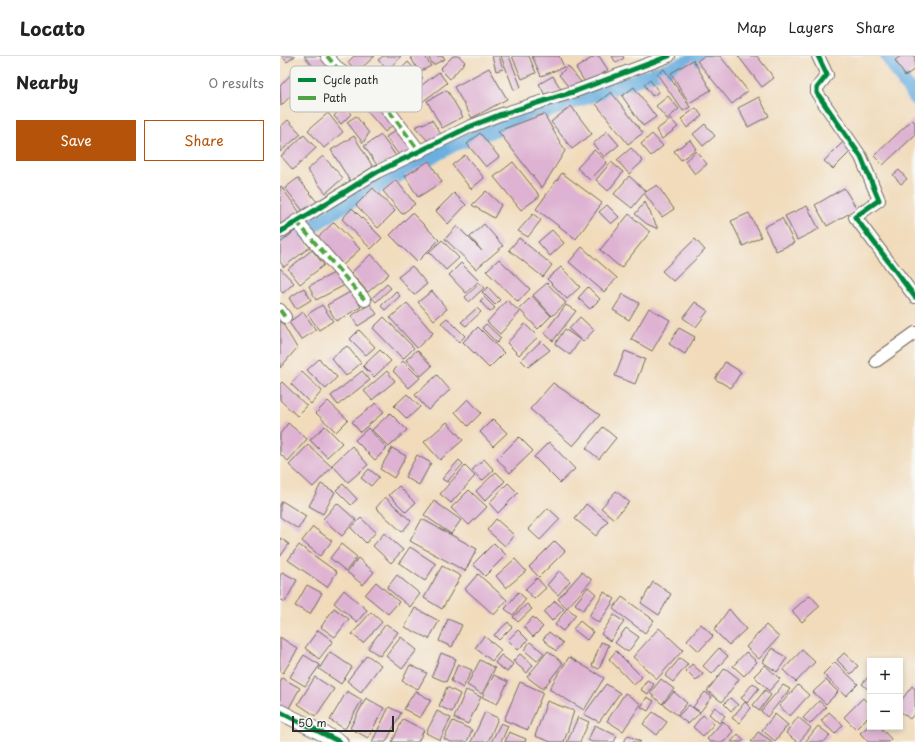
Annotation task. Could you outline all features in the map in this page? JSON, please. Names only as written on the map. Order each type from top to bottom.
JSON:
[{"type":"street","points":[[327,56],[336,66]]},
{"type":"street","points":[[280,232],[299,224],[377,172],[499,115],[576,91],[669,56]]},
{"type":"street","points":[[818,56],[827,75],[817,88],[817,93],[861,157],[879,200],[855,217],[915,298]]},
{"type":"street","points":[[390,112],[420,152]]},
{"type":"street","points":[[299,224],[365,300]]},
{"type":"street","points":[[876,361],[915,333]]},
{"type":"street","points":[[280,712],[340,742]]},
{"type":"building","points":[[282,56],[295,56],[287,62]]},
{"type":"building","points":[[304,56],[333,56],[339,63],[336,66],[313,66]]},
{"type":"building","points":[[354,56],[375,56],[364,66],[352,66],[348,62]]},
{"type":"building","points":[[383,56],[401,56],[392,66],[384,66],[378,60]]},
{"type":"building","points":[[410,56],[425,56],[431,66],[422,70],[422,66],[416,66]]},
{"type":"building","points":[[428,56],[443,56],[445,59],[433,65]]},
{"type":"building","points":[[453,56],[459,56],[465,62],[450,79],[440,69]]},
{"type":"building","points":[[492,56],[499,56],[503,69],[496,71]]},
{"type":"building","points":[[501,56],[509,56],[521,87],[514,90]]},
{"type":"building","points":[[512,56],[529,56],[536,73],[522,79]]},
{"type":"building","points":[[532,56],[559,56],[564,67],[541,76]]},
{"type":"building","points":[[595,56],[599,56],[608,70],[586,84],[576,68]]},
{"type":"building","points":[[612,56],[623,56],[624,58],[616,63]]},
{"type":"building","points":[[704,56],[720,56],[748,91],[732,104],[697,61]]},
{"type":"building","points":[[738,56],[757,56],[774,78],[762,87]]},
{"type":"building","points":[[901,56],[915,56],[915,69],[905,76],[895,60]]},
{"type":"building","points":[[693,60],[711,90],[689,103],[671,73]]},
{"type":"building","points":[[408,62],[412,66],[404,66]]},
{"type":"building","points":[[568,66],[581,82],[571,90],[559,75]]},
{"type":"building","points":[[489,68],[507,99],[472,118],[454,87]]},
{"type":"building","points":[[664,69],[690,107],[683,111],[657,74]]},
{"type":"building","points":[[439,72],[447,83],[422,102],[422,85]]},
{"type":"building","points":[[290,75],[290,96],[281,106],[280,86]]},
{"type":"building","points":[[553,76],[562,91],[545,95],[539,84]]},
{"type":"building","points":[[650,80],[659,92],[652,96],[644,84]]},
{"type":"building","points":[[634,87],[656,117],[643,126],[622,96]]},
{"type":"building","points":[[447,90],[463,117],[442,128],[427,101]]},
{"type":"building","points":[[611,92],[643,133],[628,144],[596,104]]},
{"type":"building","points":[[668,96],[679,109],[667,119],[656,106]]},
{"type":"building","points":[[759,97],[769,116],[748,127],[738,108]]},
{"type":"building","points":[[571,106],[592,134],[572,149],[551,122]]},
{"type":"building","points":[[696,108],[702,116],[687,128],[681,119]]},
{"type":"building","points":[[338,112],[349,112],[351,114],[341,124],[334,116]]},
{"type":"building","points":[[368,112],[391,112],[398,120],[385,132]]},
{"type":"building","points":[[328,113],[343,132],[324,148],[308,130]]},
{"type":"building","points":[[544,114],[565,151],[542,188],[498,131]]},
{"type":"building","points":[[356,116],[369,133],[363,143],[347,122]]},
{"type":"building","points":[[671,119],[678,127],[662,139],[656,130]]},
{"type":"building","points":[[288,120],[301,134],[280,152],[280,127]]},
{"type":"building","points":[[432,120],[442,136],[429,142],[415,127]]},
{"type":"building","points":[[912,120],[915,122],[915,135],[883,165],[874,156]]},
{"type":"building","points":[[705,124],[715,136],[703,146],[693,134]]},
{"type":"building","points":[[403,125],[418,147],[401,158],[386,137]]},
{"type":"building","points":[[607,131],[619,145],[604,157],[593,144]]},
{"type":"building","points":[[480,133],[499,157],[486,167],[467,144]]},
{"type":"building","points":[[652,134],[663,146],[651,156],[641,144]]},
{"type":"building","points":[[304,135],[316,148],[293,170],[281,156]]},
{"type":"building","points":[[381,135],[396,156],[379,168],[364,146]]},
{"type":"building","points":[[354,136],[373,167],[350,181],[331,150]]},
{"type":"building","points":[[690,140],[696,149],[681,160],[674,151]]},
{"type":"building","points":[[843,142],[851,151],[833,169],[824,161]]},
{"type":"building","points":[[631,148],[643,161],[629,174],[617,160]]},
{"type":"building","points":[[594,150],[607,162],[590,180],[577,168]]},
{"type":"building","points":[[696,151],[707,164],[695,174],[685,161]]},
{"type":"building","points":[[465,155],[484,178],[471,189],[452,165]]},
{"type":"building","points":[[323,156],[343,178],[326,193],[307,170]]},
{"type":"building","points":[[429,161],[442,182],[418,197],[405,176]]},
{"type":"building","points":[[513,162],[540,196],[521,210],[494,177]]},
{"type":"building","points":[[611,162],[623,172],[608,191],[596,180]]},
{"type":"building","points":[[899,170],[907,179],[901,184],[893,175]]},
{"type":"building","points":[[562,173],[602,203],[576,239],[536,209]]},
{"type":"building","points":[[629,176],[646,191],[632,208],[614,194]]},
{"type":"building","points":[[298,178],[317,202],[304,212],[285,188]]},
{"type":"building","points":[[396,180],[415,204],[402,214],[383,191]]},
{"type":"building","points":[[657,185],[674,209],[662,217],[644,193]]},
{"type":"building","points":[[281,186],[302,216],[280,225],[280,187]]},
{"type":"building","points":[[373,188],[395,211],[378,228],[356,205]]},
{"type":"building","points":[[844,188],[857,209],[827,226],[815,205]]},
{"type":"building","points":[[486,191],[501,205],[494,218],[472,205]]},
{"type":"building","points":[[454,193],[466,205],[448,224],[436,211]]},
{"type":"building","points":[[645,202],[658,229],[647,224],[635,214]]},
{"type":"building","points":[[607,205],[619,217],[611,224],[599,212]]},
{"type":"building","points":[[807,206],[819,229],[797,240],[785,216]]},
{"type":"building","points":[[352,208],[382,238],[371,249],[342,219]]},
{"type":"building","points":[[412,213],[439,240],[417,262],[390,235]]},
{"type":"building","points":[[749,213],[761,237],[743,246],[731,221]]},
{"type":"building","points":[[533,214],[541,220],[528,237],[518,231]]},
{"type":"building","points":[[629,214],[650,232],[621,268],[600,250]]},
{"type":"building","points":[[782,218],[794,243],[776,251],[764,227]]},
{"type":"building","points":[[334,222],[360,249],[341,267],[315,240]]},
{"type":"building","points":[[484,224],[503,246],[476,269],[445,239],[457,226],[482,251],[470,237]]},
{"type":"building","points":[[296,230],[310,247],[284,267],[280,262],[280,243]]},
{"type":"building","points":[[552,230],[564,243],[550,256],[538,242]]},
{"type":"building","points":[[519,238],[552,265],[543,277],[509,250]]},
{"type":"building","points":[[695,239],[705,250],[673,281],[662,271]]},
{"type":"building","points":[[442,240],[459,258],[446,270],[429,252]]},
{"type":"building","points":[[582,247],[617,278],[604,292],[569,262]]},
{"type":"building","points":[[312,250],[324,265],[300,284],[288,269]]},
{"type":"building","points":[[371,254],[389,274],[368,292],[351,273]]},
{"type":"building","points":[[499,259],[530,289],[518,302],[486,271]]},
{"type":"building","points":[[461,263],[479,281],[466,293],[449,275]]},
{"type":"building","points":[[412,266],[427,284],[414,295],[398,277]]},
{"type":"building","points":[[561,267],[580,287],[567,299],[547,279]]},
{"type":"building","points":[[280,268],[294,283],[283,293],[280,290]]},
{"type":"building","points":[[338,271],[345,285],[316,300],[309,286]]},
{"type":"building","points":[[480,283],[484,288],[469,302],[465,297]]},
{"type":"building","points":[[547,283],[566,303],[552,316],[533,295]]},
{"type":"building","points":[[387,284],[391,288],[376,302],[372,298]]},
{"type":"building","points":[[488,287],[500,300],[495,305],[482,292]]},
{"type":"building","points":[[588,287],[600,299],[590,309],[578,298]]},
{"type":"building","points":[[304,288],[311,300],[296,309],[289,298]]},
{"type":"building","points":[[352,291],[361,307],[336,321],[327,305]]},
{"type":"building","points":[[396,291],[400,296],[385,310],[381,306]]},
{"type":"building","points":[[432,291],[447,309],[434,320],[418,302]]},
{"type":"building","points":[[623,294],[639,303],[629,320],[613,310]]},
{"type":"building","points":[[532,296],[551,316],[538,329],[519,309]]},
{"type":"building","points":[[484,297],[495,308],[490,312],[480,301]]},
{"type":"building","points":[[507,300],[520,312],[500,334],[487,322]]},
{"type":"building","points":[[695,302],[708,311],[696,327],[683,318]]},
{"type":"building","points":[[407,303],[433,333],[417,348],[390,318]]},
{"type":"building","points":[[370,304],[377,314],[358,326],[351,316]]},
{"type":"building","points":[[322,305],[333,321],[319,330],[308,314]]},
{"type":"building","points":[[566,305],[576,311],[553,341],[544,333]]},
{"type":"building","points":[[477,308],[481,312],[466,326],[461,322]]},
{"type":"building","points":[[649,308],[670,320],[652,351],[631,339]]},
{"type":"building","points":[[303,312],[316,330],[301,340],[289,322]]},
{"type":"building","points":[[384,317],[414,348],[403,359],[373,328]]},
{"type":"building","points":[[580,317],[594,330],[583,342],[569,329]]},
{"type":"building","points":[[447,318],[465,336],[459,342],[441,323]]},
{"type":"building","points":[[280,319],[297,348],[280,368]]},
{"type":"building","points":[[486,324],[501,338],[497,343],[482,328]]},
{"type":"building","points":[[525,324],[538,337],[519,355],[507,343]]},
{"type":"building","points":[[478,327],[504,353],[489,368],[463,342]]},
{"type":"building","points":[[679,328],[695,337],[685,354],[669,344]]},
{"type":"building","points":[[565,329],[580,340],[570,355],[555,344]]},
{"type":"building","points":[[359,330],[375,347],[366,355],[350,339]]},
{"type":"building","points":[[541,341],[550,350],[528,367],[521,360]]},
{"type":"building","points":[[347,346],[361,363],[346,376],[331,358]]},
{"type":"building","points":[[380,350],[391,361],[374,377],[363,366]]},
{"type":"building","points":[[417,350],[432,366],[421,376],[406,360]]},
{"type":"building","points":[[625,351],[645,359],[635,384],[615,376]]},
{"type":"building","points":[[319,359],[337,377],[326,389],[307,370]]},
{"type":"building","points":[[403,361],[420,378],[409,388],[393,371]]},
{"type":"building","points":[[725,362],[741,372],[731,388],[715,379]]},
{"type":"building","points":[[362,371],[370,380],[338,405],[331,396]]},
{"type":"building","points":[[387,371],[395,381],[372,400],[364,391]]},
{"type":"building","points":[[302,372],[322,391],[311,404],[291,384]]},
{"type":"building","points":[[437,375],[450,390],[428,410],[415,395]]},
{"type":"building","points":[[282,382],[307,406],[297,416],[280,400],[280,384]]},
{"type":"building","points":[[553,383],[600,415],[573,446],[530,409]]},
{"type":"building","points":[[407,394],[420,407],[407,419],[394,406]]},
{"type":"building","points":[[468,399],[481,413],[468,426],[455,412]]},
{"type":"building","points":[[328,401],[348,420],[336,432],[316,413]]},
{"type":"building","points":[[376,403],[384,412],[360,432],[352,422]]},
{"type":"building","points":[[390,413],[407,430],[389,447],[372,430]]},
{"type":"building","points":[[493,419],[507,433],[493,446],[480,432]]},
{"type":"building","points":[[447,422],[463,440],[440,460],[424,442]]},
{"type":"building","points":[[288,423],[307,439],[288,461],[280,454],[280,434]]},
{"type":"building","points":[[325,426],[342,443],[327,457],[310,440]]},
{"type":"building","points":[[603,427],[616,438],[599,459],[586,448]]},
{"type":"building","points":[[368,428],[387,448],[375,460],[355,440]]},
{"type":"building","points":[[519,437],[533,451],[510,473],[497,459]]},
{"type":"building","points":[[549,442],[575,469],[560,483],[534,457]]},
{"type":"building","points":[[308,445],[332,467],[313,487],[289,465]]},
{"type":"building","points":[[352,446],[368,465],[348,482],[332,465]]},
{"type":"building","points":[[392,448],[406,456],[394,478],[380,469]]},
{"type":"building","points":[[417,455],[431,463],[419,485],[405,477]]},
{"type":"building","points":[[484,459],[494,470],[482,481],[472,470]]},
{"type":"building","points":[[459,460],[463,464],[447,482],[442,479]]},
{"type":"building","points":[[465,466],[475,476],[451,503],[440,494]]},
{"type":"building","points":[[369,469],[379,477],[371,486],[361,478]]},
{"type":"building","points":[[496,472],[505,481],[485,501],[476,491]]},
{"type":"building","points":[[508,483],[518,493],[498,513],[489,503]]},
{"type":"building","points":[[321,484],[335,492],[323,514],[309,506]]},
{"type":"building","points":[[343,484],[357,499],[351,505],[336,490]]},
{"type":"building","points":[[399,486],[415,503],[406,512],[389,495]]},
{"type":"building","points":[[469,490],[487,507],[469,525],[451,508]]},
{"type":"building","points":[[616,491],[629,502],[614,519],[601,508]]},
{"type":"building","points":[[385,497],[411,521],[402,532],[376,508]]},
{"type":"building","points":[[282,501],[306,516],[298,529],[280,517],[280,505]]},
{"type":"building","points":[[434,501],[461,520],[451,534],[424,515]]},
{"type":"building","points":[[337,503],[356,520],[342,536],[323,519]]},
{"type":"building","points":[[586,504],[608,521],[596,536],[575,519]]},
{"type":"building","points":[[548,508],[560,519],[540,540],[528,529]]},
{"type":"building","points":[[361,518],[376,532],[366,543],[351,528]]},
{"type":"building","points":[[422,519],[477,549],[465,571],[410,541]]},
{"type":"building","points":[[496,519],[514,535],[505,546],[487,530]]},
{"type":"building","points":[[313,527],[332,541],[320,556],[302,541]]},
{"type":"building","points":[[384,533],[403,550],[391,563],[373,546]]},
{"type":"building","points":[[280,538],[289,544],[280,557]]},
{"type":"building","points":[[555,541],[565,551],[539,577],[529,567]]},
{"type":"building","points":[[494,543],[506,555],[485,576],[473,564]]},
{"type":"building","points":[[341,544],[357,557],[346,571],[330,558]]},
{"type":"building","points":[[299,545],[337,572],[327,587],[288,560]]},
{"type":"building","points":[[410,547],[436,564],[425,581],[399,563]]},
{"type":"building","points":[[358,558],[374,572],[363,585],[347,572]]},
{"type":"building","points":[[515,559],[526,571],[506,588],[496,576]]},
{"type":"building","points":[[442,566],[461,576],[442,609],[424,598]]},
{"type":"building","points":[[559,571],[570,581],[558,595],[547,585]]},
{"type":"building","points":[[282,572],[297,580],[285,602],[280,599],[280,576]]},
{"type":"building","points":[[582,572],[592,580],[567,608],[558,599]]},
{"type":"building","points":[[478,574],[507,600],[494,615],[465,589]]},
{"type":"building","points":[[397,575],[420,594],[410,607],[387,588]]},
{"type":"building","points":[[537,578],[546,588],[534,599],[525,589]]},
{"type":"building","points":[[376,582],[399,602],[388,614],[365,595]]},
{"type":"building","points":[[653,582],[671,594],[659,615],[641,603]]},
{"type":"building","points":[[307,585],[322,593],[310,614],[295,606]]},
{"type":"building","points":[[588,587],[596,594],[583,610],[575,604]]},
{"type":"building","points":[[344,590],[367,610],[357,622],[334,603]]},
{"type":"building","points":[[518,592],[526,599],[513,615],[505,609]]},
{"type":"building","points":[[604,592],[615,599],[599,623],[589,616]]},
{"type":"building","points":[[810,595],[820,606],[802,622],[792,611]]},
{"type":"building","points":[[622,597],[654,620],[645,633],[613,609]]},
{"type":"building","points":[[555,601],[564,609],[552,621],[544,612]]},
{"type":"building","points":[[527,604],[532,609],[518,622],[513,617]]},
{"type":"building","points":[[334,608],[349,619],[335,637],[321,627]]},
{"type":"building","points":[[415,608],[439,621],[429,639],[405,627]]},
{"type":"building","points":[[567,608],[576,615],[563,631],[555,625]]},
{"type":"building","points":[[729,609],[746,629],[729,645],[714,630]]},
{"type":"building","points":[[371,612],[382,622],[363,643],[352,634]]},
{"type":"building","points":[[614,615],[624,622],[610,641],[601,634]]},
{"type":"building","points":[[533,617],[543,627],[533,637],[524,627]]},
{"type":"building","points":[[448,619],[462,625],[452,647],[439,641]]},
{"type":"building","points":[[580,621],[593,632],[587,640],[573,629]]},
{"type":"building","points":[[508,622],[512,627],[499,640],[494,635]]},
{"type":"building","points":[[386,624],[398,632],[380,656],[368,648]]},
{"type":"building","points":[[701,624],[713,636],[699,651],[687,640]]},
{"type":"building","points":[[766,625],[779,637],[759,659],[746,647]]},
{"type":"building","points":[[626,628],[639,637],[628,652],[615,643]]},
{"type":"building","points":[[659,628],[683,650],[657,679],[633,657]]},
{"type":"building","points":[[318,630],[333,641],[319,659],[305,648]]},
{"type":"building","points":[[518,630],[528,640],[518,650],[508,640]]},
{"type":"building","points":[[549,632],[563,643],[556,651],[543,639]]},
{"type":"building","points":[[484,636],[501,650],[492,661],[475,648]]},
{"type":"building","points":[[280,637],[298,649],[283,673],[280,671]]},
{"type":"building","points":[[401,637],[417,650],[402,669],[386,656]]},
{"type":"building","points":[[530,642],[544,653],[537,661],[524,650]]},
{"type":"building","points":[[601,642],[609,645],[599,669],[592,666]]},
{"type":"building","points":[[719,648],[728,656],[712,674],[703,666]]},
{"type":"building","points":[[772,648],[787,658],[777,672],[763,662]]},
{"type":"building","points":[[802,650],[815,662],[796,682],[783,670]]},
{"type":"building","points":[[548,651],[563,663],[543,689],[527,677]]},
{"type":"building","points":[[616,651],[642,677],[634,685],[609,659]]},
{"type":"building","points":[[330,652],[352,667],[341,684],[319,669]]},
{"type":"building","points":[[746,652],[757,662],[744,676],[733,666]]},
{"type":"building","points":[[441,653],[456,659],[446,682],[432,676]]},
{"type":"building","points":[[844,653],[858,666],[851,674],[837,660]]},
{"type":"building","points":[[520,654],[533,665],[527,673],[513,661]]},
{"type":"building","points":[[304,655],[320,665],[305,686],[290,677]]},
{"type":"building","points":[[367,655],[381,665],[361,692],[347,681]]},
{"type":"building","points":[[501,655],[513,664],[507,672],[495,663]]},
{"type":"building","points":[[569,657],[604,678],[584,710],[549,689]]},
{"type":"building","points":[[680,658],[688,664],[673,682],[665,676]]},
{"type":"building","points":[[480,660],[495,668],[482,694],[467,685]]},
{"type":"building","points":[[835,662],[858,684],[846,696],[823,674]]},
{"type":"building","points":[[458,664],[472,670],[463,688],[451,681]]},
{"type":"building","points":[[692,664],[703,674],[696,681],[686,671]]},
{"type":"building","points":[[410,665],[427,673],[418,689],[402,681]]},
{"type":"building","points":[[765,665],[780,679],[769,691],[754,676]]},
{"type":"building","points":[[725,668],[739,679],[722,702],[707,691]]},
{"type":"building","points":[[494,675],[508,682],[497,704],[482,697]]},
{"type":"building","points":[[315,677],[334,689],[316,716],[298,704]]},
{"type":"building","points":[[282,678],[300,688],[288,710],[280,706],[280,682]]},
{"type":"building","points":[[867,678],[867,688],[862,684]]},
{"type":"building","points":[[661,679],[674,689],[662,704],[650,693]]},
{"type":"building","points":[[647,680],[654,684],[648,694],[641,690]]},
{"type":"building","points":[[826,680],[838,692],[826,704],[813,692]]},
{"type":"building","points":[[520,682],[543,692],[528,730],[504,720]]},
{"type":"building","points":[[753,683],[759,688],[747,703],[741,698]]},
{"type":"building","points":[[606,684],[620,693],[599,722],[584,714]]},
{"type":"building","points":[[783,685],[790,689],[767,717],[761,711]]},
{"type":"building","points":[[798,685],[809,695],[790,716],[779,706]]},
{"type":"building","points":[[912,686],[915,689],[915,713],[910,719],[903,713],[903,698]]},
{"type":"building","points":[[447,687],[460,694],[452,712],[439,706]]},
{"type":"building","points":[[466,690],[481,697],[468,724],[454,718]]},
{"type":"building","points":[[765,690],[771,695],[759,711],[753,705]]},
{"type":"building","points":[[347,691],[362,700],[345,729],[330,720]]},
{"type":"building","points":[[415,691],[431,700],[420,718],[404,709]]},
{"type":"building","points":[[674,692],[687,703],[677,715],[663,704]]},
{"type":"building","points":[[705,692],[712,697],[700,712],[693,707]]},
{"type":"building","points":[[625,693],[641,704],[623,731],[607,721]]},
{"type":"building","points":[[647,697],[654,701],[648,711],[641,707]]},
{"type":"building","points":[[366,698],[384,708],[368,738],[350,728]]},
{"type":"building","points":[[730,698],[738,705],[731,711],[724,704]]},
{"type":"building","points":[[863,698],[867,703],[867,718],[856,729],[844,717]]},
{"type":"building","points":[[547,701],[574,711],[564,742],[551,742],[535,736]]},
{"type":"building","points":[[819,701],[826,707],[810,724],[803,718]]},
{"type":"building","points":[[745,702],[751,708],[739,723],[732,718]]},
{"type":"building","points":[[689,705],[700,713],[688,724],[678,716]]},
{"type":"building","points":[[389,707],[401,713],[386,742],[372,742]]},
{"type":"building","points":[[715,707],[725,716],[719,723],[709,714]]},
{"type":"building","points":[[437,711],[451,718],[440,740],[426,733]]},
{"type":"building","points":[[485,712],[498,718],[488,742],[471,742]]},
{"type":"building","points":[[653,712],[667,722],[657,735],[643,724]]},
{"type":"building","points":[[829,712],[843,725],[835,734],[821,721]]},
{"type":"building","points":[[775,714],[788,725],[775,741],[762,730]]},
{"type":"building","points":[[703,715],[714,724],[703,736],[693,727]]},
{"type":"building","points":[[578,717],[589,722],[580,742],[567,742]]},
{"type":"building","points":[[798,717],[811,728],[799,742],[797,742],[786,733]]},
{"type":"building","points":[[403,719],[424,730],[418,742],[392,742]]},
{"type":"building","points":[[453,721],[472,730],[467,742],[451,742],[444,739]]},
{"type":"building","points":[[723,721],[733,731],[724,742],[710,742],[707,739]]},
{"type":"building","points":[[501,723],[508,726],[501,742],[491,742]]},
{"type":"building","points":[[595,725],[617,736],[614,742],[592,742],[588,740]]},
{"type":"building","points":[[818,726],[830,735],[824,742],[805,742]]},
{"type":"building","points":[[867,727],[867,730],[883,730],[891,739],[888,742],[868,742],[860,733]]},
{"type":"building","points":[[509,732],[526,739],[525,742],[505,742]]},
{"type":"building","points":[[758,732],[773,742],[751,742]]},
{"type":"building","points":[[738,734],[744,740],[742,742],[731,742]]},
{"type":"building","points":[[628,735],[641,742],[624,742]]},
{"type":"waterway","points":[[280,248],[346,204],[455,144],[704,56]]},
{"type":"waterway","points":[[887,56],[915,99]]},
{"type":"marked path","points":[[327,56],[335,66]]},
{"type":"marked path","points":[[390,112],[420,152]]},
{"type":"marked path","points":[[296,221],[365,300]]},
{"type":"marked path","points":[[280,310],[285,317]]},
{"type":"cycle path","points":[[280,232],[377,172],[469,127],[499,115],[576,91],[669,56]]},
{"type":"cycle path","points":[[818,56],[827,75],[817,88],[817,93],[861,157],[879,200],[855,217],[915,297]]},
{"type":"cycle path","points":[[280,712],[340,742]]}]
